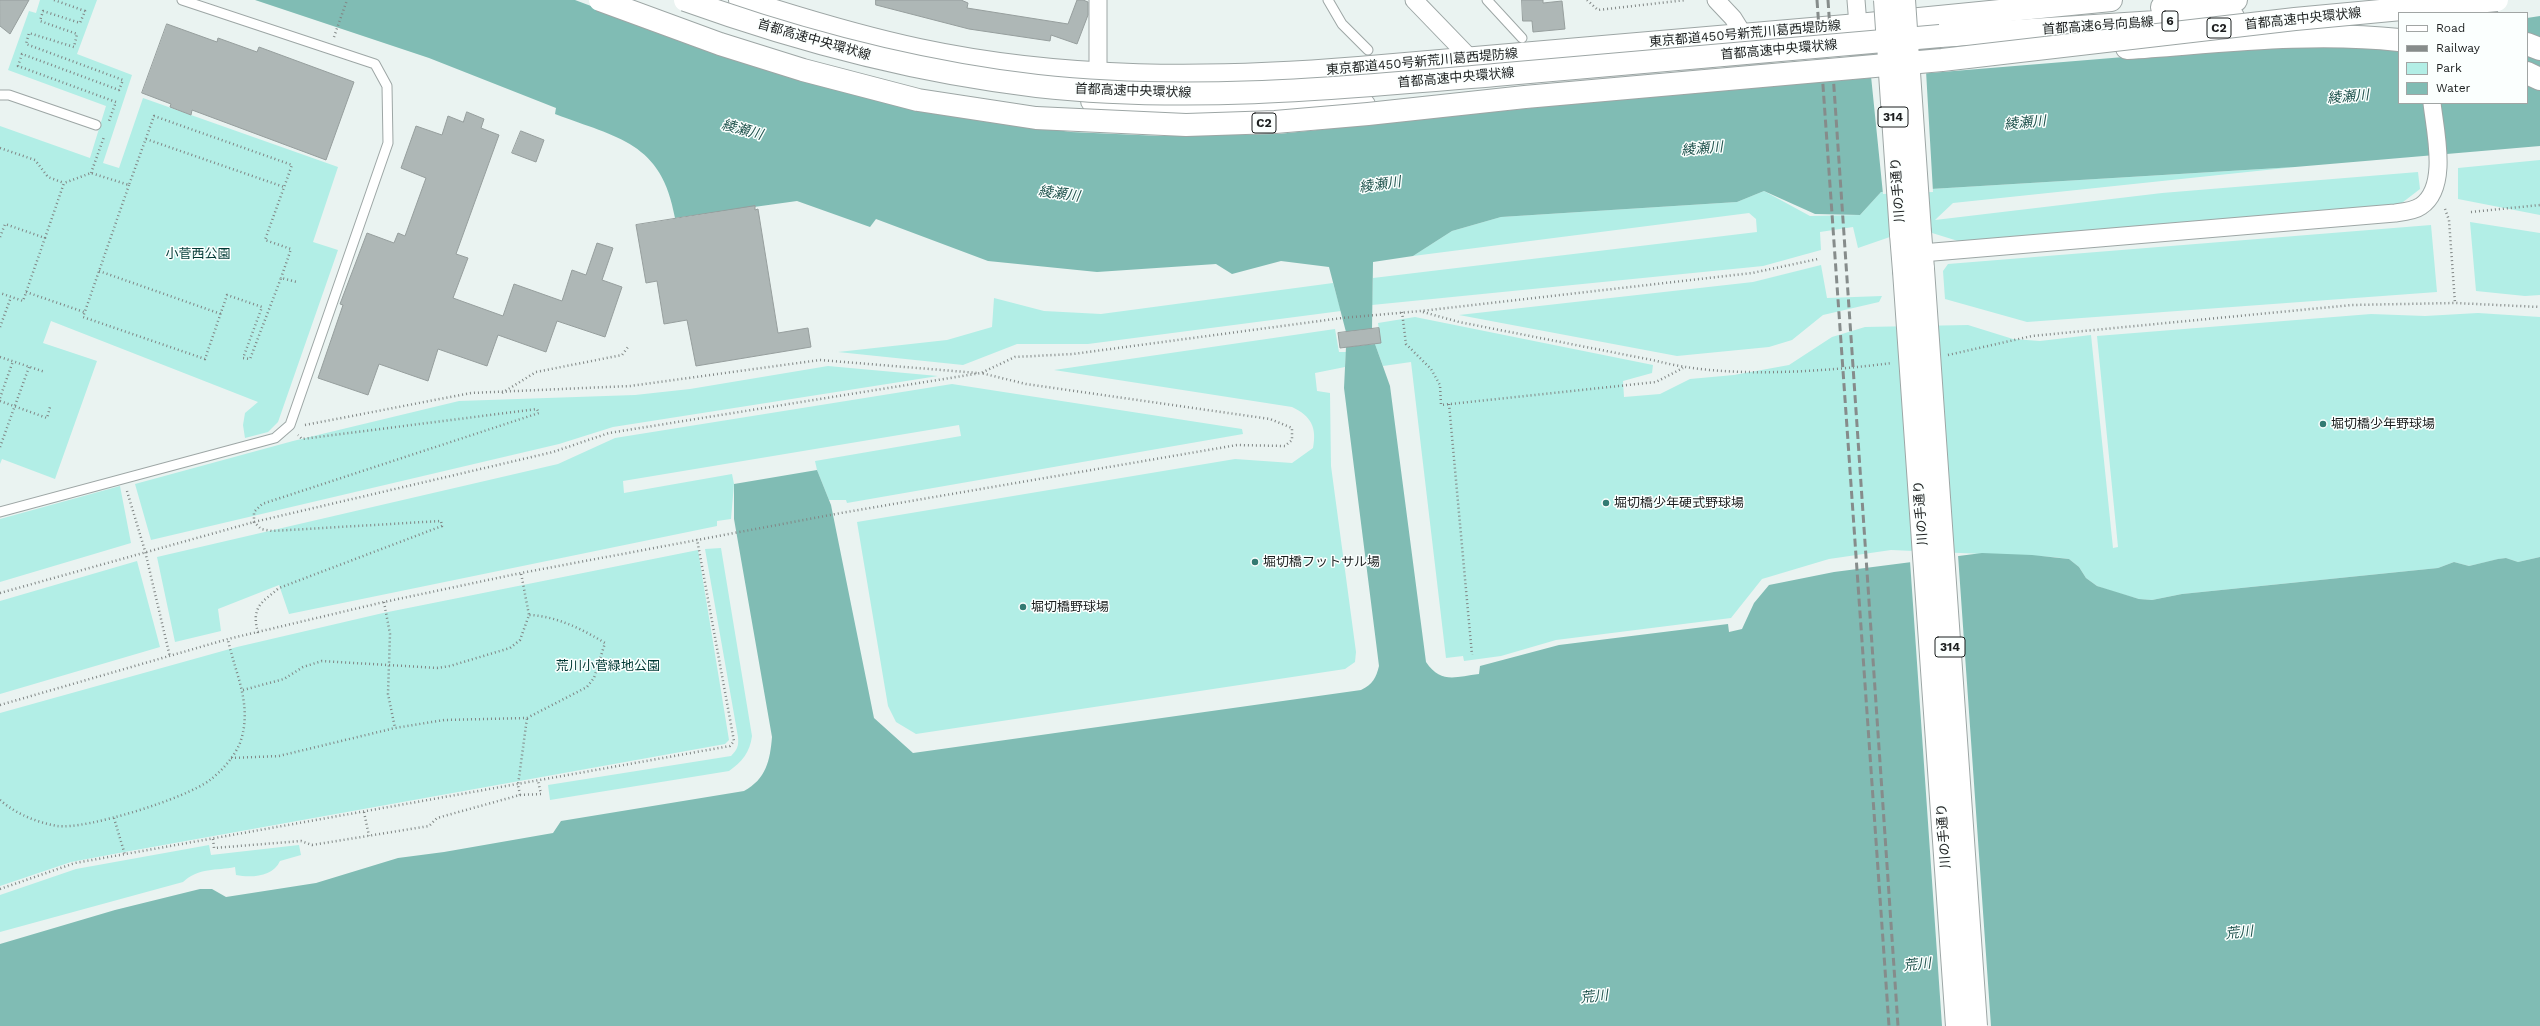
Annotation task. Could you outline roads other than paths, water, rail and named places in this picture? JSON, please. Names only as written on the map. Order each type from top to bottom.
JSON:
[{"type":"main road","name":"首都高速中央環状線","points":[[600,0],[720,44],[863,88],[918,100],[1036,118],[1186,125],[1275,122],[1525,97],[1942,60],[2295,37],[2338,36],[2398,40]]},
{"type":"main road","name":"首都高速中央環状線","points":[[685,0],[835,49],[935,71],[1038,86],[1180,94],[1278,92],[1392,84],[1940,36],[2124,10],[2236,0]]},
{"type":"main road","points":[[694,0],[779,36],[848,60],[920,77],[1064,99],[1142,104],[1271,107],[1525,97]]},
{"type":"main road","name":"東京都道450号新荒川葛西堤防線","points":[[740,0],[834,30],[920,50],[1004,65],[1098,74],[1191,78],[1279,75],[1858,25],[2001,5],[2112,0]]},
{"type":"main road","name":"川の手通り","points":[[1885,0],[1912,252],[1976,1026]]},
{"type":"main road","name":"川の手通り","points":[[1904,0],[1912,252],[1957,1026]]},
{"type":"main road","name":"首都高速中央環状線","points":[[1942,60],[2295,19],[2497,0]]},
{"type":"main road","name":"首都高速6号向島線","points":[[1940,36],[2292,13],[2398,15]]},
{"type":"main road","points":[[2528,44],[2540,49]]},
{"type":"main road","points":[[2528,73],[2540,79]]},
{"type":"street","points":[[1098,0],[1098,74]]},
{"type":"street","points":[[1414,0],[1470,58]]},
{"type":"street","points":[[1718,0],[1733,18],[1743,34]]},
{"type":"street","points":[[1856,0],[1858,25]]},
{"type":"street","points":[[1912,252],[2395,213],[2419,207],[2426,202],[2434,190],[2437,181],[2438,163],[2432,104]]},
{"type":"lane","points":[[0,512],[275,438],[290,425],[388,143],[387,86],[375,64],[182,0]]},
{"type":"lane","points":[[1328,0],[1342,24],[1368,50]]},
{"type":"lane","points":[[1487,0],[1522,38]]},
{"type":"lane","points":[[0,95],[9,95],[96,125]]},
{"type":"water","name":"綾瀬川","points":[[255,0],[575,0],[716,53],[978,119],[1071,132],[1161,136],[1278,134],[1638,97],[2197,51],[2398,31],[2398,104],[2528,104],[2528,18],[2540,16],[2540,146],[2295,167],[1881,192],[1860,215],[1815,214],[1764,191],[1737,202],[1501,217],[1452,231],[1413,256],[1373,262],[1372,329],[1346,332],[1329,267],[1281,261],[1232,274],[1216,264],[1097,272],[988,261],[876,219],[870,227],[797,201],[675,218],[669,193],[660,173],[648,158],[634,146],[617,137],[555,114],[556,108],[429,58]]},
{"type":"water","name":"荒川","points":[[1375,344],[1390,386],[1426,662],[1437,674],[1443,676],[1456,677],[1479,674],[1480,666],[1559,645],[1728,624],[1729,632],[1742,629],[1754,603],[1769,585],[1834,572],[1982,553],[2032,555],[2069,559],[2079,567],[2086,578],[2097,586],[2139,599],[2152,600],[2182,594],[2438,568],[2454,562],[2469,566],[2498,559],[2506,558],[2518,562],[2540,557],[2540,1026],[0,1026],[0,944],[115,910],[200,889],[212,889],[226,897],[316,883],[398,858],[444,852],[553,833],[561,821],[744,791],[751,786],[762,775],[766,768],[770,754],[772,737],[734,519],[734,484],[817,470],[831,505],[874,718],[913,753],[1361,690],[1373,680],[1377,674],[1379,666],[1344,388],[1346,347]]},
{"type":"railway","points":[[1817,0],[1889,1026]]},
{"type":"railway","points":[[1828,0],[1898,1026]]},
{"type":"place","name":"堀切橋少年野球場","points":[[2323,424]]},
{"type":"place","name":"堀切橋少年硬式野球場","points":[[1606,503]]},
{"type":"place","name":"堀切橋フットサル場","points":[[1255,562]]},
{"type":"place","name":"堀切橋野球場","points":[[1023,607]]},
{"type":"park label","name":"小菅西公園","points":[[198,254]]},
{"type":"park label","name":"荒川小菅緑地公園","points":[[608,666]]}]
